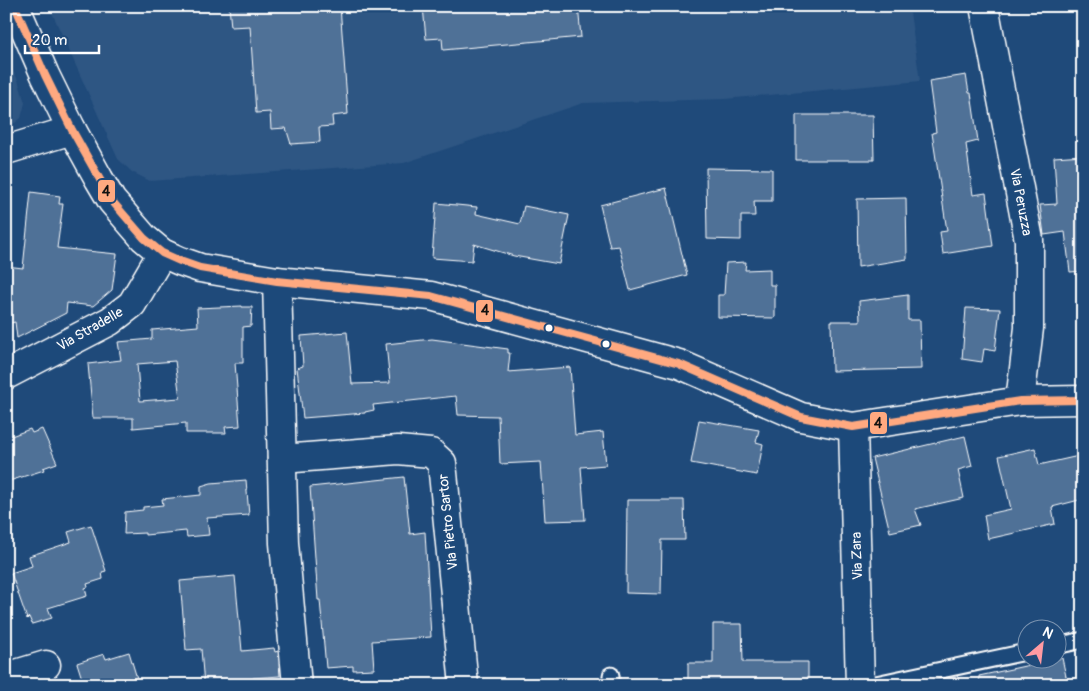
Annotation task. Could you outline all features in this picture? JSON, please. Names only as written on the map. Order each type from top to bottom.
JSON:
[{"type":"street","points":[[14,6],[72,130],[112,201],[144,238],[162,253],[200,268],[277,281],[431,296],[679,364],[801,416],[853,427],[1020,401],[1083,400]]},
{"type":"street","name":"Via Peruzza","points":[[984,6],[1029,240],[1029,328],[1020,401]]},
{"type":"street","points":[[6,150],[72,130]]},
{"type":"street","name":"Via Stradelle","points":[[6,375],[110,321],[132,304],[162,253]]},
{"type":"street","points":[[277,281],[284,543],[297,685]]},
{"type":"street","name":"Via Zara","points":[[853,427],[860,685]]},
{"type":"street","name":"Via Pietro Sartor","points":[[282,459],[398,450],[431,453],[442,463],[464,685]]},
{"type":"street","points":[[6,677],[46,665]]},
{"type":"lane","points":[[1066,644],[1083,640]]},
{"type":"lane","points":[[870,685],[1016,654]]},
{"type":"shaded area","points":[[49,6],[909,6],[920,81],[725,99],[583,103],[404,163],[150,181],[132,172],[118,159]]},
{"type":"shaded area","points":[[6,58],[18,80],[25,103],[21,118],[15,123],[6,126]]},
{"type":"building","points":[[229,6],[340,6],[348,114],[332,116],[333,126],[319,127],[320,142],[291,144],[286,128],[271,129],[270,112],[256,113],[250,26],[231,27]]},
{"type":"building","points":[[423,6],[578,6],[581,37],[443,50],[442,38],[426,39]]},
{"type":"building","points":[[966,75],[969,93],[971,93],[978,141],[966,144],[973,195],[986,193],[993,246],[943,254],[940,232],[947,231],[932,133],[936,132],[929,81]]},
{"type":"building","points":[[796,115],[873,115],[874,160],[796,160]]},
{"type":"building","points":[[1083,155],[1083,271],[1070,272],[1065,232],[1044,235],[1040,205],[1057,204],[1054,157]]},
{"type":"building","points":[[706,168],[772,169],[772,201],[754,201],[755,216],[741,216],[741,240],[707,239]]},
{"type":"building","points":[[666,188],[687,275],[630,290],[619,246],[610,247],[600,205]]},
{"type":"building","points":[[31,192],[60,196],[59,204],[63,204],[57,248],[117,254],[112,290],[93,306],[67,303],[66,313],[17,338],[15,322],[6,324],[6,266],[23,268]]},
{"type":"building","points":[[906,198],[907,259],[858,267],[857,199]]},
{"type":"building","points":[[436,203],[477,207],[476,214],[520,224],[524,206],[569,215],[559,264],[514,256],[474,244],[472,261],[432,258]]},
{"type":"building","points":[[746,262],[745,270],[770,269],[770,285],[775,285],[775,318],[718,317],[718,295],[724,295],[726,263]]},
{"type":"building","points":[[908,295],[908,320],[920,320],[921,369],[832,371],[831,321],[860,321],[859,301]]},
{"type":"building","points":[[252,307],[251,326],[243,327],[243,363],[235,363],[240,426],[225,427],[226,433],[186,433],[186,423],[133,428],[133,418],[93,418],[88,364],[121,360],[118,342],[152,339],[152,330],[198,326],[197,308]],"holes":[[[175,361],[180,398],[140,401],[137,364]]]},
{"type":"building","points":[[966,308],[1000,309],[995,351],[984,349],[982,362],[962,359]]},
{"type":"building","points":[[347,332],[352,384],[390,383],[386,344],[432,339],[508,349],[508,353],[510,353],[508,372],[570,367],[575,435],[603,432],[606,465],[581,467],[585,520],[545,521],[541,462],[500,464],[498,416],[458,415],[456,396],[373,405],[374,410],[365,413],[303,418],[297,368],[303,366],[301,336]]},
{"type":"building","points":[[699,420],[759,430],[756,442],[763,444],[757,475],[691,463]]},
{"type":"building","points":[[30,429],[32,433],[42,429],[57,463],[43,468],[44,470],[6,482],[6,438]]},
{"type":"building","points":[[965,436],[972,466],[958,470],[964,498],[915,509],[921,525],[890,532],[872,458]]},
{"type":"building","points":[[1035,448],[1039,465],[1083,455],[1083,499],[1052,507],[1055,524],[988,539],[984,515],[1011,509],[999,456]]},
{"type":"building","points":[[404,477],[410,534],[425,532],[431,637],[372,641],[374,669],[353,670],[353,666],[326,668],[320,600],[318,600],[310,487]]},
{"type":"building","points":[[246,480],[249,515],[207,518],[209,535],[187,537],[186,531],[145,535],[145,533],[124,534],[125,512],[143,510],[143,507],[163,505],[162,499],[201,495],[201,486],[211,483]]},
{"type":"building","points":[[627,500],[684,500],[685,540],[662,540],[661,594],[626,593]]},
{"type":"building","points":[[91,525],[106,571],[102,572],[103,579],[87,584],[88,587],[85,588],[87,596],[48,608],[52,618],[32,624],[29,617],[27,619],[11,573],[32,566],[29,556],[71,542],[68,532]]},
{"type":"building","points":[[235,576],[242,651],[274,648],[275,652],[278,651],[280,676],[253,678],[254,685],[204,685],[201,649],[186,650],[180,581]]},
{"type":"building","points":[[713,624],[742,624],[743,662],[808,662],[808,685],[688,685],[688,663],[713,663]]},
{"type":"building","points":[[129,652],[139,685],[84,685],[77,663],[104,654],[106,659]]},
{"type":"building","points":[[1016,668],[1064,668],[1067,681],[1049,685],[980,685],[979,676]]},
{"type":"transit line","name":"4","points":[[15,6],[45,75],[72,130],[112,201],[144,238],[162,253],[180,261],[200,268],[277,281],[431,296],[679,364],[801,417],[853,427],[1020,401],[1083,400]]}]
